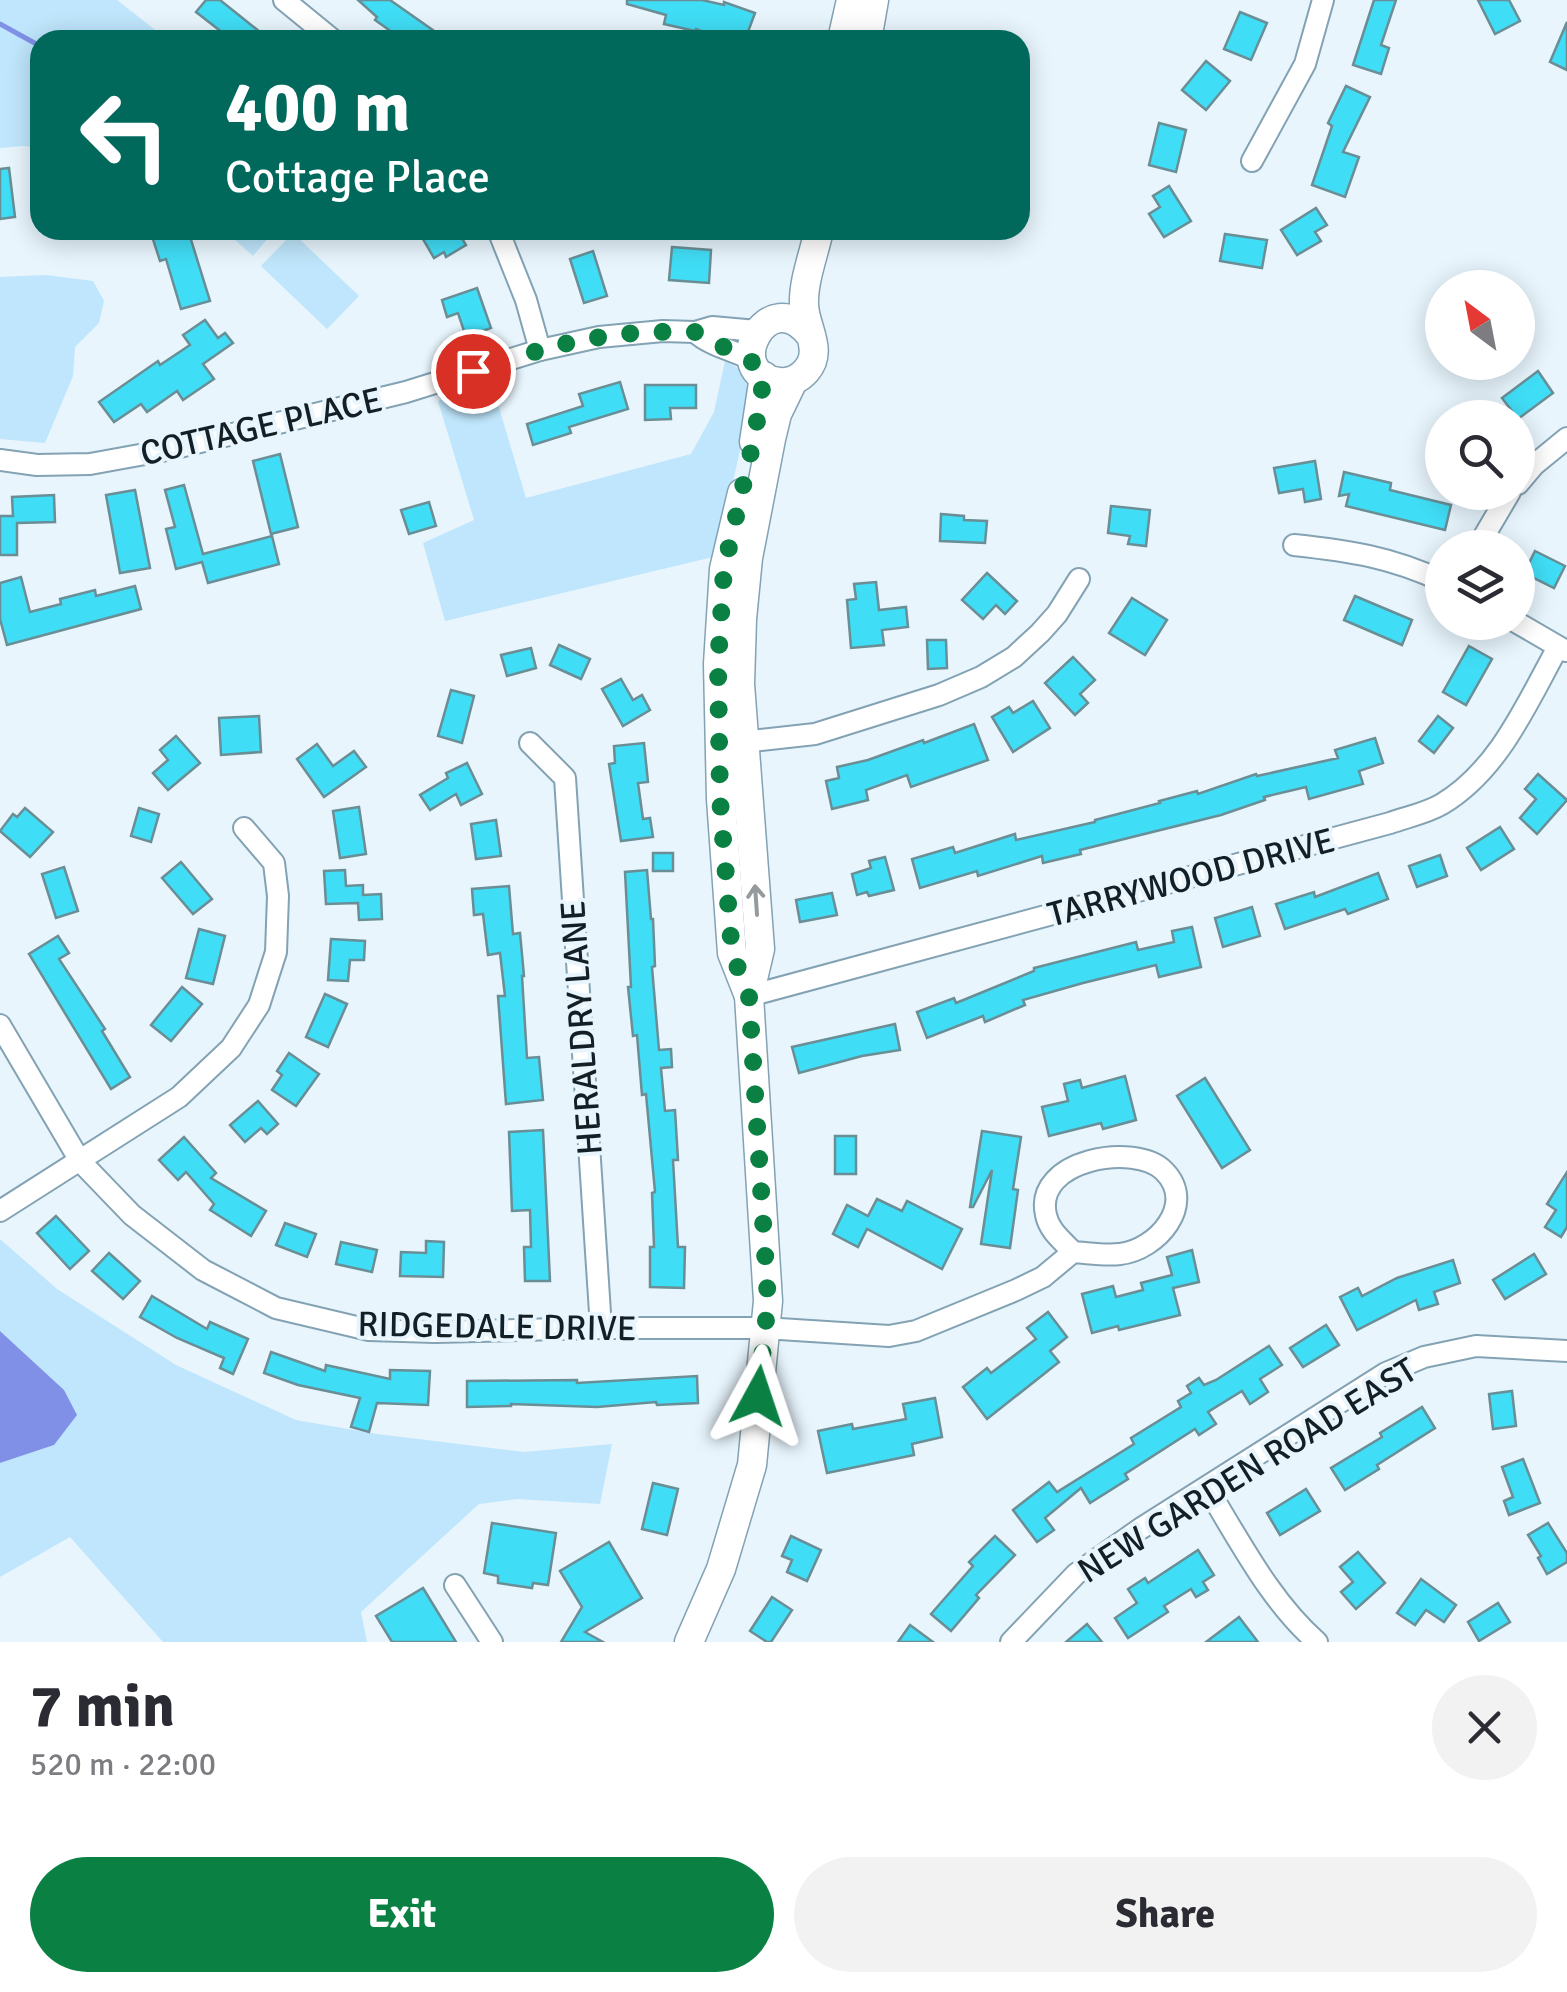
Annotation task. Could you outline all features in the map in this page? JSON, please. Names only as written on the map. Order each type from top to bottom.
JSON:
[{"type":"street","points":[[284,0],[321,30]]},
{"type":"street","points":[[844,30],[850,0]]},
{"type":"street","points":[[868,30],[874,0]]},
{"type":"street","points":[[1252,161],[1305,64],[1323,0]]},
{"type":"street","points":[[502,240],[526,300],[540,350]]},
{"type":"street","points":[[792,381],[773,381],[758,368],[750,350],[786,289],[798,240]]},
{"type":"street","points":[[732,743],[748,558],[771,439],[792,381],[810,367],[814,357],[804,305],[817,240]]},
{"type":"street","points":[[765,325],[784,318],[795,321],[811,336]]},
{"type":"street","name":"COTTAGE PLACE","points":[[0,460],[37,465],[90,464],[167,450],[406,392],[540,350],[599,337],[695,332],[712,327],[738,331],[765,325]]},
{"type":"street","name":"COTTAGE PLACE","points":[[695,332],[706,342],[736,352],[758,368]]},
{"type":"street","points":[[689,1642],[721,1570],[752,1464],[768,1301],[749,996],[760,949],[718,664],[724,569],[755,434],[758,368]]},
{"type":"street","points":[[1535,464],[1567,438]]},
{"type":"street","points":[[1294,545],[1378,556],[1425,572]]},
{"type":"street","points":[[732,743],[816,734],[981,677],[1014,657],[1040,634],[1078,579]]},
{"type":"street","points":[[1535,634],[1562,650]]},
{"type":"street","name":"TARRYWOOD DRIVE","points":[[749,996],[1390,823],[1440,805],[1475,779],[1504,742],[1562,650]]},
{"type":"street","name":"HERALDRY LANE","points":[[530,743],[565,778],[601,1328]]},
{"type":"street","points":[[0,1210],[180,1096],[231,1048],[260,1005],[276,952],[278,896],[274,863],[244,828]]},
{"type":"street","name":"RIDGEDALE DRIVE","points":[[0,1026],[80,1161],[132,1216],[202,1270],[276,1308],[369,1330],[764,1328],[889,1336],[916,1331],[1029,1284],[1074,1252]]},
{"type":"street","points":[[1099,1158],[1132,1158],[1164,1171],[1177,1200],[1173,1218],[1164,1232],[1123,1254],[1074,1252],[1055,1234],[1045,1214],[1047,1194],[1056,1177],[1074,1165],[1099,1158]]},
{"type":"street","name":"NEW GARDEN ROAD EAST","points":[[1011,1642],[1076,1574],[1140,1529],[1386,1374],[1424,1357],[1476,1346],[1567,1351]]},
{"type":"street","points":[[1208,1488],[1274,1594],[1317,1642]]},
{"type":"street","points":[[455,1585],[492,1642]]},
{"type":"shaded area","points":[[0,0],[117,0],[155,30],[30,30],[30,147],[0,148]]},
{"type":"shaded area","points":[[235,240],[267,240],[253,256]]},
{"type":"shaded area","points":[[286,240],[300,240],[359,296],[327,329],[261,266]]},
{"type":"shaded area","points":[[46,275],[93,281],[104,301],[99,323],[75,347],[73,376],[45,443],[0,439],[0,277]]},
{"type":"shaded area","points":[[725,361],[743,374],[748,397],[742,442],[713,557],[445,621],[423,543],[474,520],[438,401],[492,384],[526,498],[691,454],[714,412]]},
{"type":"shaded area","points":[[0,1239],[57,1289],[176,1365],[296,1420],[524,1452],[612,1444],[600,1504],[517,1499],[479,1504],[361,1612],[367,1642],[163,1642],[70,1537],[0,1577],[0,1463],[54,1445],[64,1390],[0,1331]]},
{"type":"water","points":[[0,1331],[64,1390],[77,1415],[54,1445],[0,1463]]},
{"type":"building","points":[[206,0],[220,0],[258,30],[219,30],[196,12]]},
{"type":"building","points":[[358,0],[390,0],[433,30],[389,30],[375,20],[377,17]]},
{"type":"building","points":[[627,0],[702,0],[724,2],[755,13],[749,30],[691,30],[664,24],[666,15],[627,4]]},
{"type":"building","points":[[1374,0],[1396,0],[1381,45],[1389,48],[1381,74],[1353,65]]},
{"type":"building","points":[[1478,0],[1509,0],[1520,21],[1495,34]]},
{"type":"building","points":[[1240,12],[1267,23],[1251,60],[1224,49]]},
{"type":"building","points":[[1567,22],[1567,70],[1550,62]]},
{"type":"building","points":[[1206,61],[1230,81],[1206,110],[1182,90]]},
{"type":"building","points":[[1346,86],[1370,97],[1343,152],[1359,157],[1345,197],[1312,185],[1332,126],[1328,123]]},
{"type":"building","points":[[1159,123],[1186,130],[1176,172],[1149,165]]},
{"type":"building","points":[[9,168],[15,217],[0,219],[0,169]]},
{"type":"building","points":[[1169,186],[1191,221],[1164,237],[1149,214],[1160,207],[1153,196]]},
{"type":"building","points":[[1316,208],[1327,225],[1315,232],[1321,241],[1297,255],[1281,230]]},
{"type":"building","points":[[1225,234],[1267,240],[1262,268],[1220,261]]},
{"type":"building","points":[[153,240],[191,240],[210,301],[181,309],[166,259],[160,261]]},
{"type":"building","points":[[424,240],[463,240],[466,245],[446,257],[444,252],[434,258]]},
{"type":"building","points":[[672,247],[711,250],[709,283],[669,280]]},
{"type":"building","points":[[593,251],[607,296],[584,303],[570,259]]},
{"type":"building","points":[[477,288],[491,328],[466,337],[458,313],[447,317],[442,300]]},
{"type":"building","points":[[205,320],[218,338],[225,333],[233,343],[203,364],[214,379],[183,400],[177,391],[147,412],[141,404],[114,422],[99,402],[158,361],[160,365],[190,345],[183,335]]},
{"type":"building","points":[[1538,371],[1553,393],[1535,406],[1535,400],[1504,400],[1526,380],[1535,380]]},
{"type":"building","points":[[620,382],[628,409],[569,427],[571,433],[533,445],[527,424],[583,406],[579,394]]},
{"type":"building","points":[[645,385],[696,385],[696,408],[670,408],[671,419],[645,420]]},
{"type":"building","points":[[280,454],[298,527],[271,534],[253,461]]},
{"type":"building","points":[[1315,461],[1321,499],[1305,502],[1303,489],[1279,493],[1274,468]]},
{"type":"building","points":[[1344,472],[1391,483],[1390,490],[1425,499],[1425,510],[1450,510],[1445,530],[1346,506],[1349,494],[1339,496]]},
{"type":"building","points":[[184,485],[203,554],[272,536],[279,564],[208,583],[202,562],[176,569],[166,529],[175,527],[165,490]]},
{"type":"building","points":[[135,490],[150,568],[120,573],[106,495]]},
{"type":"building","points":[[54,495],[55,522],[17,523],[17,555],[0,555],[0,516],[13,516],[12,497]]},
{"type":"building","points":[[429,502],[436,526],[409,534],[401,510]]},
{"type":"building","points":[[1111,506],[1150,510],[1146,546],[1128,544],[1130,536],[1108,533]]},
{"type":"building","points":[[941,514],[987,521],[985,543],[940,541]]},
{"type":"building","points":[[1535,551],[1565,566],[1554,588],[1535,578]]},
{"type":"building","points":[[987,573],[1017,601],[1005,614],[996,605],[983,619],[962,600]]},
{"type":"building","points":[[21,577],[30,612],[95,590],[96,596],[135,586],[141,609],[7,645],[0,619],[0,583]]},
{"type":"building","points":[[876,582],[879,610],[906,607],[908,627],[882,630],[884,645],[851,648],[847,600],[856,599],[854,584]]},
{"type":"building","points":[[1355,596],[1412,620],[1402,645],[1344,620]]},
{"type":"building","points":[[1132,598],[1167,620],[1145,655],[1109,633]]},
{"type":"building","points":[[927,640],[946,640],[947,668],[928,669]]},
{"type":"building","points":[[559,645],[590,659],[581,679],[550,665]]},
{"type":"building","points":[[1469,646],[1492,659],[1466,705],[1443,692]]},
{"type":"building","points":[[531,648],[536,668],[507,676],[501,655]]},
{"type":"building","points":[[1073,657],[1095,680],[1080,694],[1088,703],[1075,715],[1045,683]]},
{"type":"building","points":[[621,679],[633,700],[642,695],[650,710],[623,726],[602,689]]},
{"type":"building","points":[[451,690],[474,696],[462,743],[438,736]]},
{"type":"building","points":[[1033,701],[1050,728],[1013,752],[992,717],[1009,707],[1013,713]]},
{"type":"building","points":[[259,716],[261,752],[221,755],[219,718]]},
{"type":"building","points":[[1438,716],[1453,728],[1434,753],[1419,741]]},
{"type":"building","points":[[974,724],[988,760],[911,787],[907,775],[866,790],[868,800],[832,809],[826,781],[839,778],[837,767],[923,740],[924,743]]},
{"type":"building","points":[[176,736],[200,763],[168,790],[153,773],[168,760],[160,750]]},
{"type":"building","points":[[1375,738],[1383,763],[1359,771],[1363,784],[1309,799],[1306,787],[1264,797],[1265,800],[1221,815],[1080,850],[1081,854],[1043,863],[1042,856],[978,876],[977,871],[920,888],[912,859],[953,847],[955,853],[1015,834],[1016,840],[1095,822],[1256,774],[1338,758],[1335,750]]},
{"type":"building","points":[[644,743],[648,782],[638,783],[643,819],[650,818],[653,837],[621,841],[609,764],[615,763],[614,746]]},
{"type":"building","points":[[317,744],[333,766],[354,751],[366,767],[324,797],[297,759]]},
{"type":"building","points":[[467,763],[482,794],[461,805],[456,794],[430,810],[420,795],[448,778],[446,773]]},
{"type":"building","points":[[1538,774],[1567,800],[1537,834],[1520,818],[1536,799],[1525,789]]},
{"type":"building","points":[[359,807],[366,854],[340,858],[333,811]]},
{"type":"building","points":[[25,808],[53,832],[30,857],[0,831],[13,814],[17,817]]},
{"type":"building","points":[[139,808],[159,814],[151,842],[131,836]]},
{"type":"building","points":[[496,820],[501,856],[476,859],[471,824]]},
{"type":"building","points":[[1500,827],[1514,849],[1481,870],[1467,848]]},
{"type":"building","points":[[653,853],[673,853],[673,871],[653,871]]},
{"type":"building","points":[[1440,855],[1447,876],[1417,887],[1409,866]]},
{"type":"building","points":[[885,857],[894,890],[857,895],[852,874],[871,868],[869,861]]},
{"type":"building","points":[[181,862],[212,899],[193,914],[162,878]]},
{"type":"building","points":[[64,867],[78,911],[56,918],[42,874]]},
{"type":"building","points":[[345,870],[346,886],[363,885],[363,895],[381,894],[382,919],[359,920],[358,903],[326,904],[324,871]]},
{"type":"building","points":[[647,870],[659,1050],[671,1049],[672,1067],[661,1068],[665,1111],[675,1110],[678,1160],[673,1160],[678,1247],[685,1247],[684,1288],[650,1287],[655,1192],[646,1094],[642,1095],[628,987],[625,872]]},
{"type":"building","points":[[1378,873],[1388,899],[1348,914],[1345,909],[1285,929],[1276,904],[1314,892],[1315,897]]},
{"type":"building","points":[[509,886],[513,934],[520,933],[527,1058],[539,1057],[543,1100],[506,1104],[498,996],[505,996],[500,953],[488,955],[483,914],[474,915],[472,889]]},
{"type":"building","points":[[832,893],[837,915],[800,922],[796,900]]},
{"type":"building","points":[[1252,907],[1260,936],[1223,947],[1215,918]]},
{"type":"building","points":[[1192,927],[1201,967],[1159,977],[1156,965],[1083,983],[1023,1000],[1025,1005],[985,1022],[983,1016],[927,1038],[917,1012],[954,998],[956,1003],[1034,968],[1136,942],[1138,950],[1174,942],[1172,931]]},
{"type":"building","points":[[199,929],[225,936],[213,984],[186,978]]},
{"type":"building","points":[[58,936],[69,953],[59,959],[105,1029],[102,1031],[130,1077],[111,1089],[29,954]]},
{"type":"building","points":[[331,939],[365,941],[364,960],[350,960],[348,981],[328,980]]},
{"type":"building","points":[[182,987],[202,1004],[171,1041],[151,1025]]},
{"type":"building","points":[[325,994],[347,1004],[328,1047],[306,1037]]},
{"type":"building","points":[[895,1024],[900,1050],[799,1073],[792,1047]]},
{"type":"building","points":[[289,1053],[319,1074],[296,1106],[272,1090],[282,1075],[277,1071]]},
{"type":"building","points":[[1125,1076],[1136,1120],[1103,1129],[1101,1123],[1049,1136],[1042,1107],[1068,1101],[1064,1084],[1080,1080],[1082,1088]]},
{"type":"building","points":[[1205,1078],[1250,1150],[1222,1168],[1177,1096]]},
{"type":"building","points":[[258,1101],[278,1124],[267,1134],[261,1128],[245,1142],[230,1125]]},
{"type":"building","points":[[543,1130],[550,1281],[525,1281],[524,1247],[531,1247],[530,1210],[512,1211],[509,1132]]},
{"type":"building","points":[[982,1131],[1021,1137],[1010,1248],[981,1244],[992,1170],[970,1207]]},
{"type":"building","points":[[835,1136],[856,1136],[856,1174],[835,1174]]},
{"type":"building","points":[[184,1137],[216,1173],[211,1178],[266,1211],[251,1236],[210,1210],[214,1204],[186,1172],[178,1180],[159,1160]]},
{"type":"building","points":[[1567,1172],[1567,1227],[1561,1237],[1545,1227],[1556,1210],[1547,1204]]},
{"type":"building","points":[[877,1199],[902,1211],[907,1201],[962,1229],[942,1269],[867,1229],[858,1247],[833,1234],[847,1205],[868,1216]]},
{"type":"building","points":[[56,1216],[89,1251],[70,1269],[37,1233]]},
{"type":"building","points":[[285,1223],[316,1234],[307,1257],[276,1245]]},
{"type":"building","points":[[426,1241],[444,1242],[443,1277],[400,1276],[401,1252],[426,1253]]},
{"type":"building","points":[[341,1242],[377,1250],[372,1272],[336,1264]]},
{"type":"building","points":[[1192,1250],[1199,1282],[1173,1288],[1180,1315],[1092,1333],[1082,1294],[1113,1286],[1116,1297],[1143,1290],[1141,1283],[1172,1275],[1167,1257]]},
{"type":"building","points":[[109,1253],[140,1281],[123,1299],[92,1271]]},
{"type":"building","points":[[1534,1254],[1546,1274],[1505,1299],[1493,1280]]},
{"type":"building","points":[[1453,1260],[1460,1283],[1434,1292],[1438,1304],[1419,1310],[1416,1300],[1357,1330],[1340,1297],[1358,1288],[1362,1296],[1397,1278]]},
{"type":"building","points":[[152,1296],[207,1329],[210,1322],[248,1339],[233,1374],[220,1368],[224,1358],[140,1317]]},
{"type":"building","points":[[1048,1312],[1067,1337],[1050,1351],[1059,1362],[987,1419],[963,1387],[987,1368],[991,1373],[1036,1339],[1027,1328]]},
{"type":"building","points":[[1326,1325],[1339,1345],[1303,1367],[1290,1348]]},
{"type":"building","points":[[1269,1346],[1282,1365],[1260,1379],[1268,1392],[1250,1404],[1242,1391],[1208,1412],[1216,1424],[1199,1435],[1195,1429],[1125,1474],[1128,1479],[1090,1503],[1081,1488],[1045,1518],[1054,1530],[1037,1542],[1013,1510],[1049,1482],[1057,1492],[1134,1444],[1131,1438],[1181,1407],[1178,1401],[1191,1393],[1187,1386],[1199,1378],[1204,1385],[1216,1380]]},
{"type":"building","points":[[271,1352],[325,1371],[326,1365],[390,1379],[390,1370],[430,1371],[428,1405],[377,1403],[369,1432],[351,1427],[360,1398],[298,1385],[264,1373]]},
{"type":"building","points":[[697,1376],[698,1403],[467,1407],[467,1381],[577,1383]]},
{"type":"building","points":[[1512,1391],[1516,1426],[1493,1429],[1489,1394]]},
{"type":"building","points":[[935,1398],[942,1437],[912,1444],[914,1455],[827,1473],[818,1431],[906,1419],[903,1404]]},
{"type":"building","points":[[1422,1407],[1435,1428],[1345,1490],[1331,1468]]},
{"type":"building","points":[[1523,1459],[1540,1503],[1509,1515],[1504,1501],[1513,1497],[1502,1467]]},
{"type":"building","points":[[653,1483],[678,1489],[667,1535],[642,1529]]},
{"type":"building","points":[[1306,1489],[1320,1511],[1280,1535],[1267,1513]]},
{"type":"building","points":[[492,1523],[556,1533],[548,1585],[533,1583],[532,1588],[498,1583],[498,1576],[484,1573]]},
{"type":"building","points":[[1548,1523],[1567,1553],[1567,1562],[1547,1574],[1528,1535]]},
{"type":"building","points":[[791,1536],[821,1550],[807,1581],[787,1572],[792,1560],[782,1556]]},
{"type":"building","points":[[995,1536],[1015,1555],[976,1595],[979,1598],[951,1631],[931,1614],[973,1566],[969,1562]]},
{"type":"building","points":[[609,1542],[642,1598],[585,1632],[603,1642],[561,1642],[582,1607],[560,1571]]},
{"type":"building","points":[[1198,1550],[1214,1575],[1203,1582],[1208,1590],[1196,1597],[1191,1589],[1164,1606],[1168,1612],[1128,1638],[1115,1618],[1137,1603],[1128,1589],[1145,1578],[1148,1583]]},
{"type":"building","points":[[1358,1552],[1385,1583],[1356,1609],[1341,1592],[1353,1582],[1340,1567]]},
{"type":"building","points":[[1421,1579],[1456,1605],[1444,1622],[1426,1610],[1415,1625],[1397,1613]]},
{"type":"building","points":[[423,1588],[456,1642],[392,1642],[376,1616]]},
{"type":"building","points":[[772,1597],[792,1610],[771,1642],[767,1642],[750,1631]]},
{"type":"building","points":[[1498,1603],[1510,1622],[1479,1641],[1468,1622]]},
{"type":"building","points":[[1239,1617],[1258,1642],[1206,1642]]},
{"type":"building","points":[[1087,1624],[1102,1642],[1066,1642]]},
{"type":"building","points":[[910,1625],[933,1642],[898,1642]]},
{"type":"waterway","points":[[0,24],[30,40]]},
{"type":"route","points":[[473,371],[599,337],[663,331],[695,332],[706,342],[752,360],[764,376],[724,569],[718,664],[720,799],[732,953],[749,996],[768,1301],[758,1396]]}]
